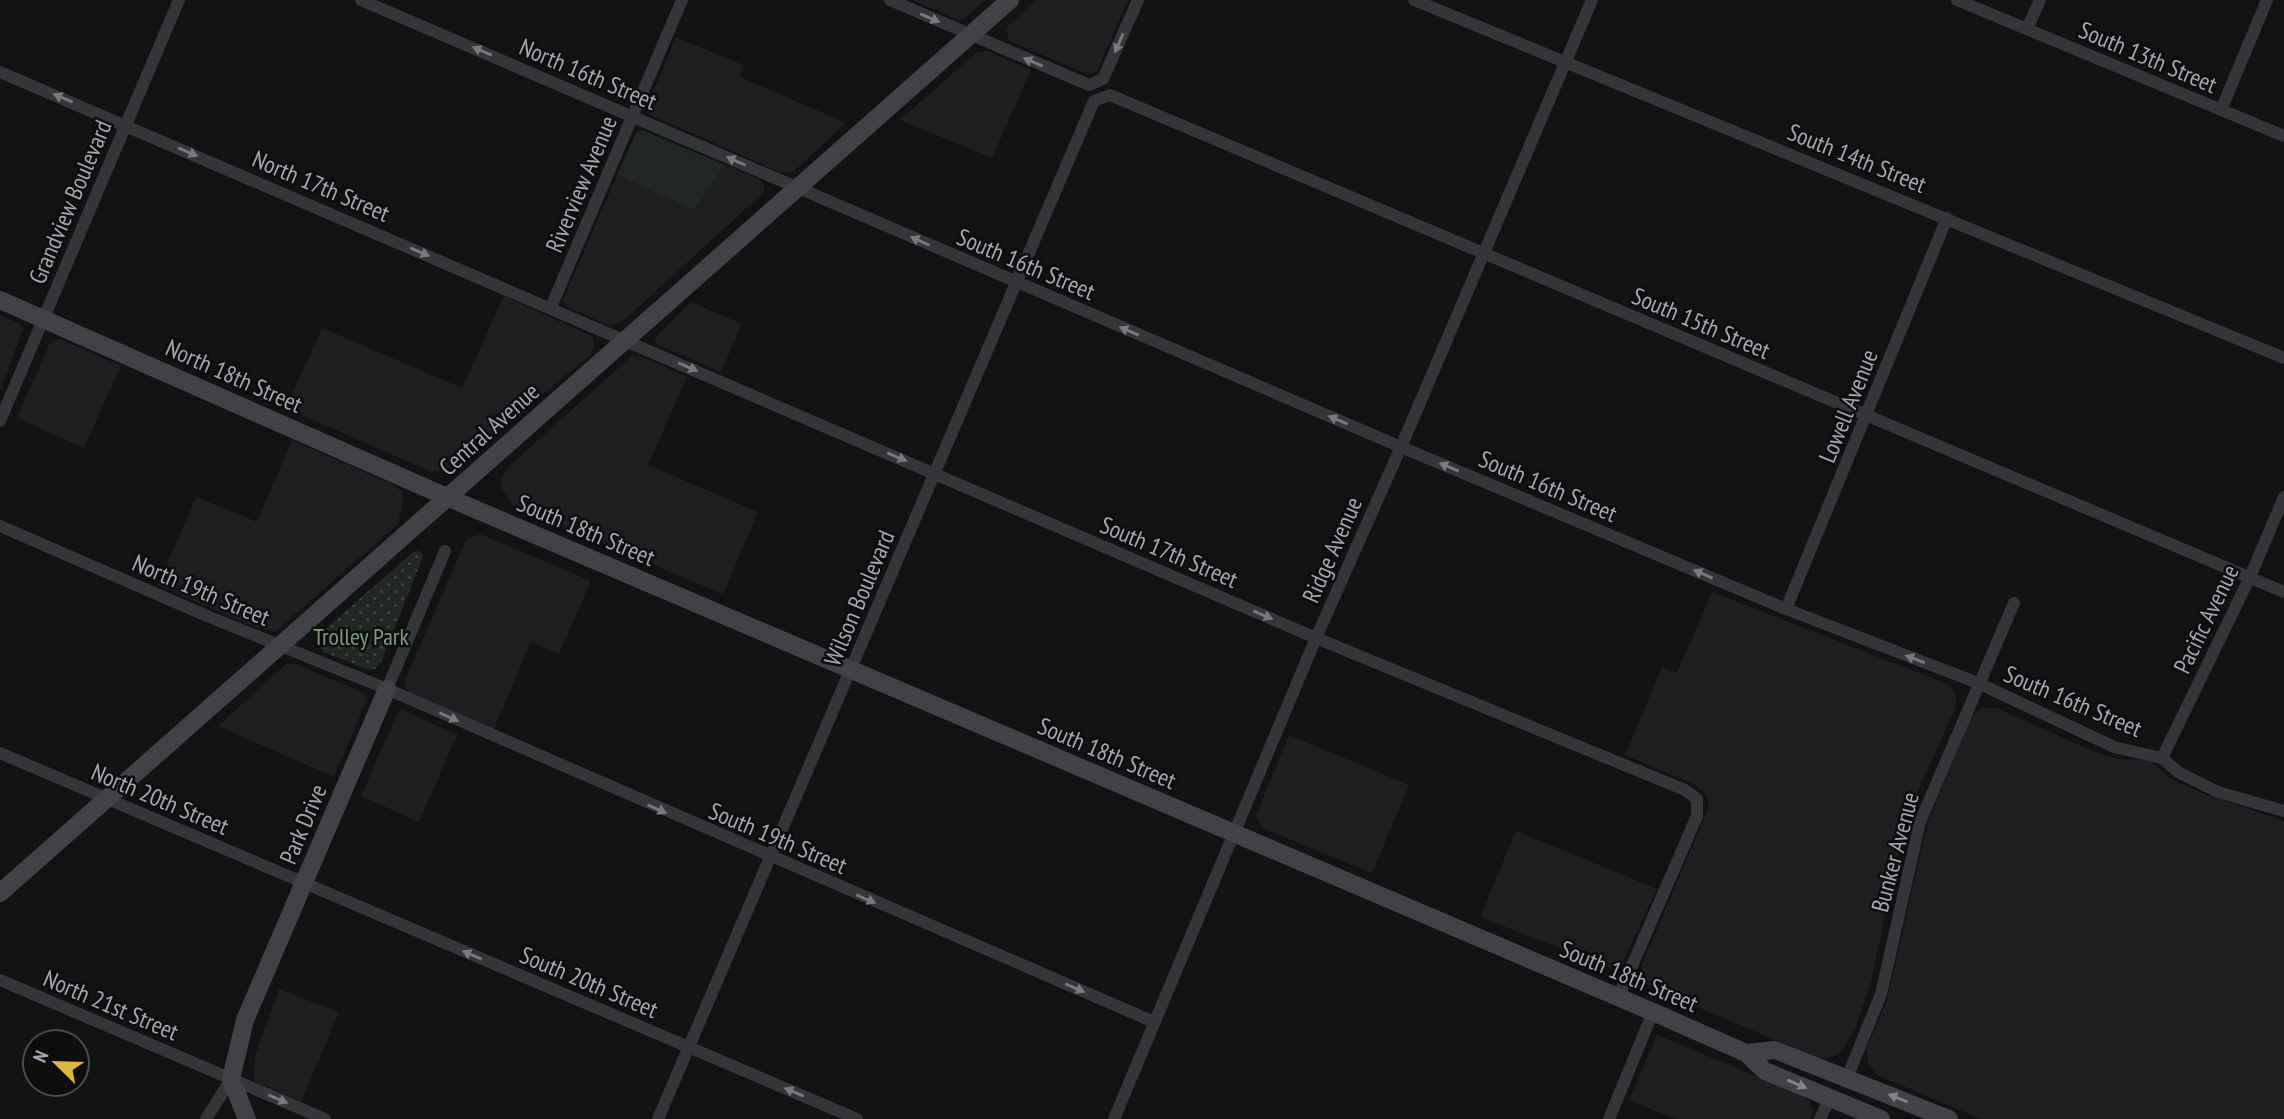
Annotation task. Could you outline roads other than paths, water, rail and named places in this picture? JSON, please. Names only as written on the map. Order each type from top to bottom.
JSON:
[{"type":"main road","name":"Central Avenue","points":[[0,893],[1010,0]]},
{"type":"main road","name":"North 18th Street","points":[[0,300],[449,498]]},
{"type":"main road","name":"South 18th Street","points":[[449,498],[1653,1012],[1746,1053],[1765,1070],[1881,1119]]},
{"type":"main road","name":"Park Drive","points":[[231,1079],[245,1020],[387,689]]},
{"type":"main road","name":"South 18th Street","points":[[1746,1053],[1775,1050],[1950,1119]]},
{"type":"main road","points":[[231,1079],[247,1119]]},
{"type":"street","name":"Grandview Boulevard","points":[[0,421],[179,0]]},
{"type":"street","name":"North 16th Street","points":[[361,0],[798,188]]},
{"type":"street","name":"Riverview Avenue","points":[[551,307],[682,0]]},
{"type":"street","points":[[890,0],[1089,85],[1102,79],[1138,0]]},
{"type":"street","name":"South 14th Street","points":[[1414,0],[2284,358]]},
{"type":"street","name":"Ridge Avenue","points":[[1114,1119],[1316,638],[1401,447],[1591,0]]},
{"type":"street","name":"South 13th Street","points":[[1957,0],[2284,136]]},
{"type":"street","points":[[2027,29],[2040,0]]},
{"type":"street","points":[[2221,110],[2267,0]]},
{"type":"street","name":"North 17th Street","points":[[0,72],[551,307],[625,342]]},
{"type":"street","name":"South 15th Street","points":[[1102,98],[1110,95],[2284,592]]},
{"type":"street","name":"Wilson Boulevard","points":[[658,1119],[1094,101],[1102,98]]},
{"type":"street","name":"South 16th Street","points":[[798,188],[1786,609],[1978,683],[2114,747],[2162,758],[2178,772],[2218,792],[2284,811]]},
{"type":"street","name":"Lowell Avenue","points":[[1786,609],[1947,218]]},
{"type":"street","name":"South 17th Street","points":[[625,342],[1316,638],[1685,790],[1697,799],[1697,816],[1618,998]]},
{"type":"street","name":"Pacific Avenue","points":[[2162,758],[2250,578],[2284,497]]},
{"type":"street","name":"North 19th Street","points":[[0,526],[387,689]]},
{"type":"street","name":"Park Drive","points":[[387,689],[445,551]]},
{"type":"street","name":"Bunker Avenue","points":[[1847,1078],[1881,994],[1920,822],[2014,603]]},
{"type":"street","name":"South 19th Street","points":[[387,689],[1154,1022]]},
{"type":"street","name":"North 20th Street","points":[[0,753],[304,884]]},
{"type":"street","name":"South 20th Street","points":[[304,884],[857,1119]]},
{"type":"street","name":"North 21st Street","points":[[0,980],[325,1119]]},
{"type":"street","points":[[1609,1119],[1653,1012]]},
{"type":"street","points":[[206,1119],[231,1079]]},
{"type":"street","points":[[1820,1119],[1830,1098]]},
{"type":"park label","name":"Trolley Park","points":[[361,636]]}]
